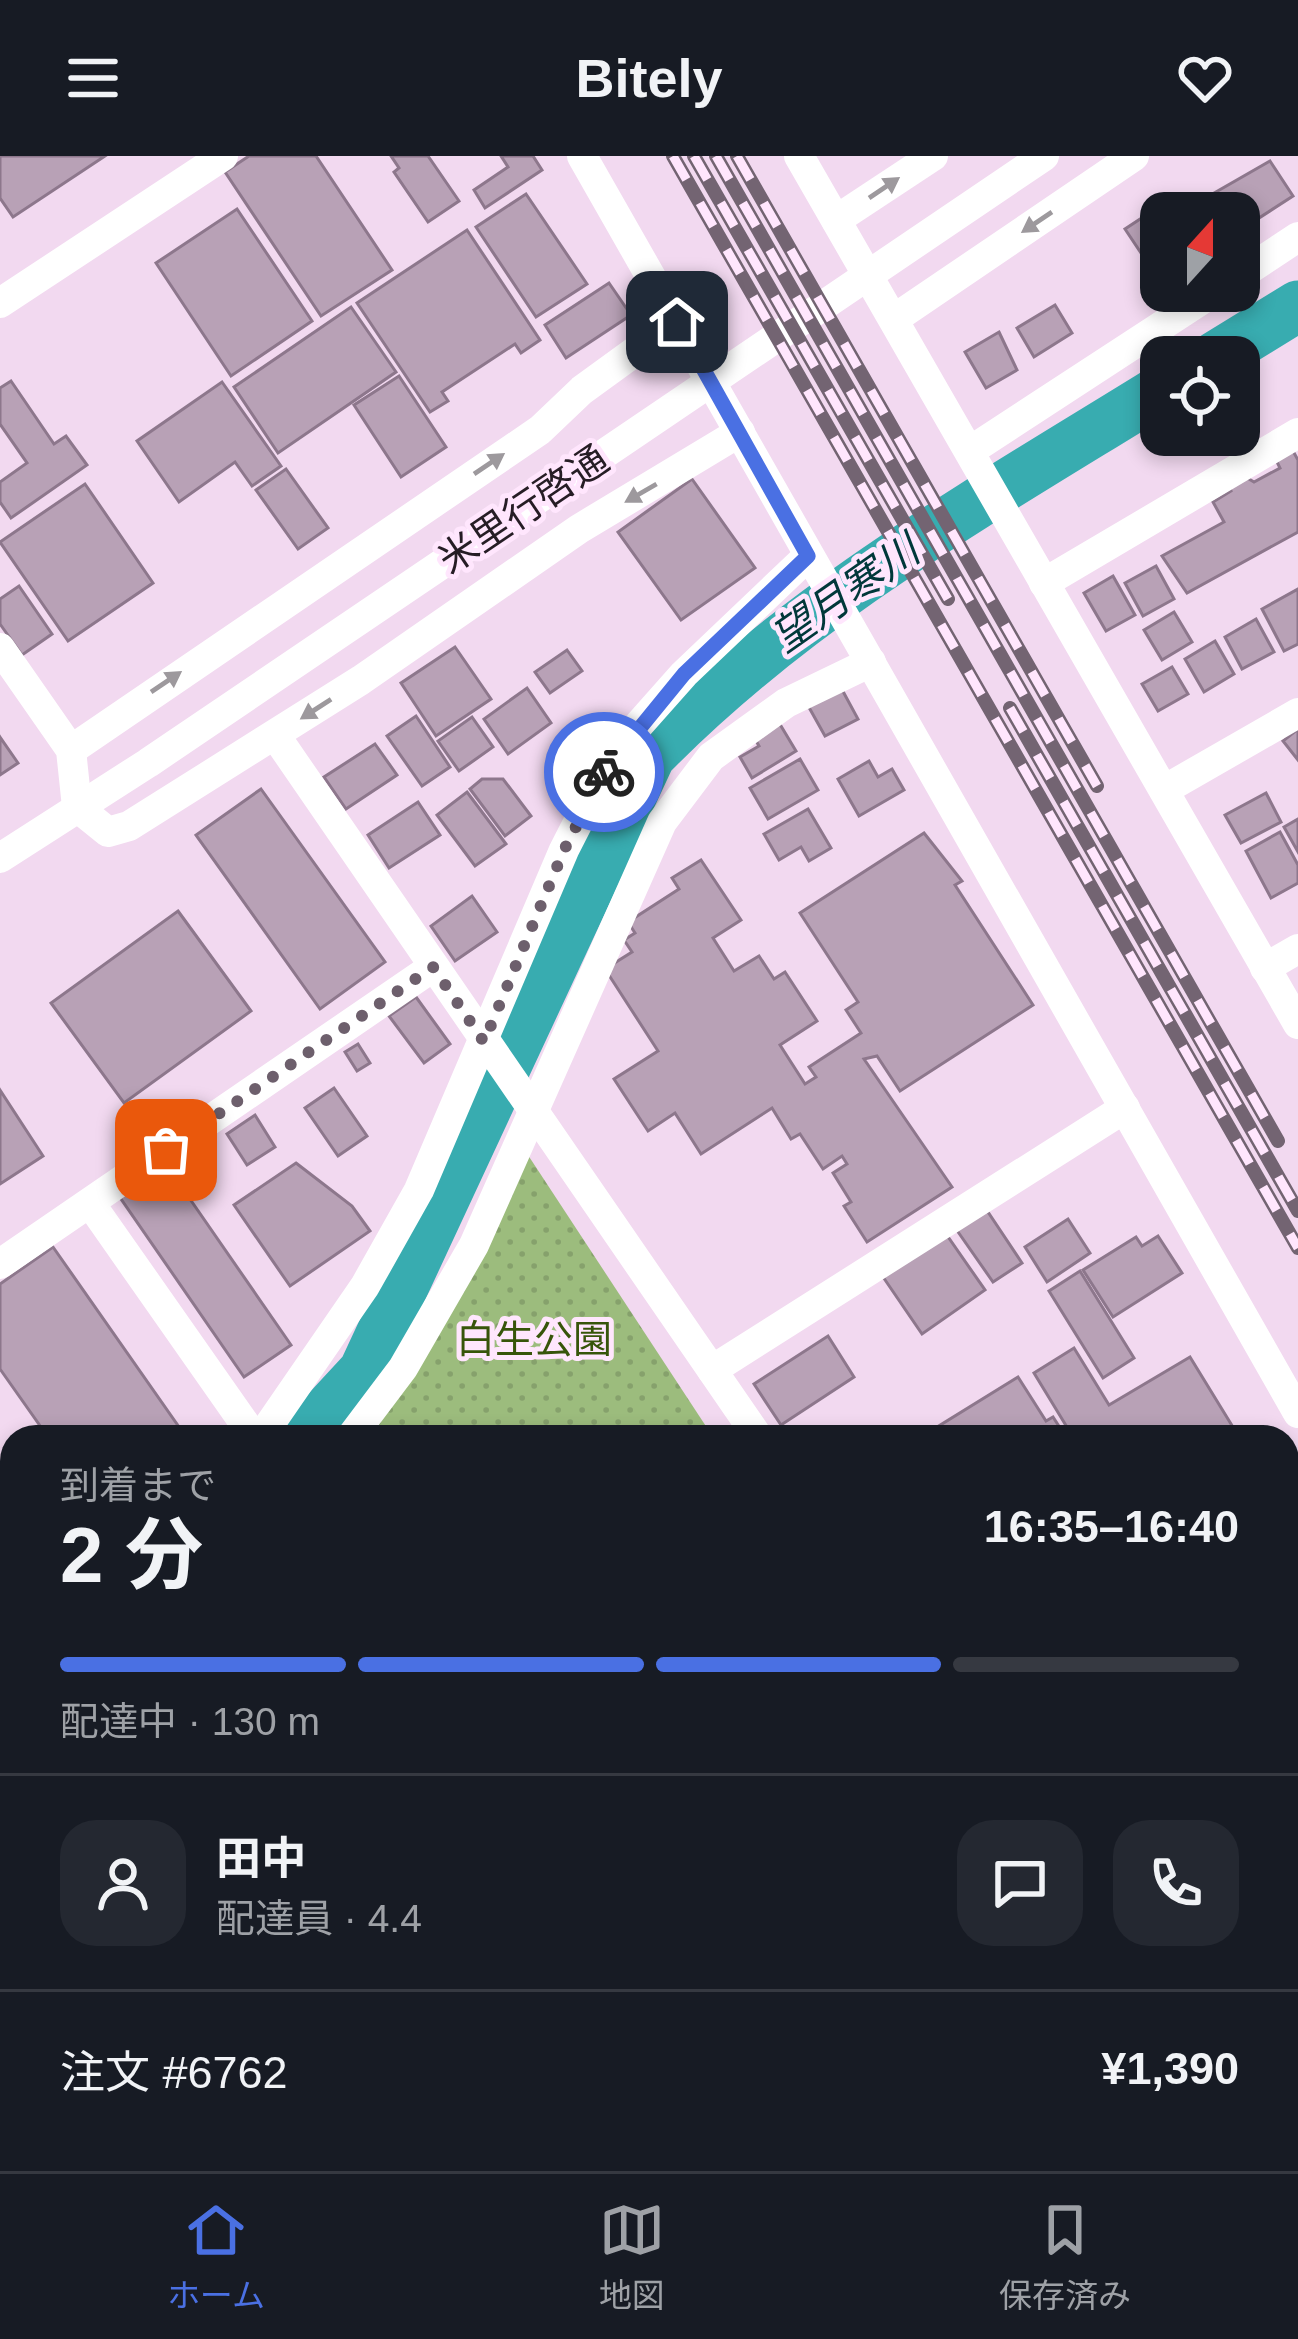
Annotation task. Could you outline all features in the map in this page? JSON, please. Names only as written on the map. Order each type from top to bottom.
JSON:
[{"type":"street","points":[[0,303],[223,156]]},
{"type":"street","points":[[582,156],[1298,1413]]},
{"type":"street","points":[[799,156],[1298,1024]]},
{"type":"street","points":[[836,220],[933,156]]},
{"type":"street","name":"米里行啓通","points":[[0,858],[148,763],[1044,156]]},
{"type":"street","points":[[893,319],[1134,156]]},
{"type":"street","points":[[1260,262],[1298,237]]},
{"type":"street","points":[[970,451],[1183,312]]},
{"type":"street","points":[[70,750],[540,430],[582,390],[677,322]]},
{"type":"street","points":[[0,648],[70,750],[77,807],[108,832],[129,826],[275,735],[579,529],[740,433]]},
{"type":"street","points":[[1044,583],[1298,434]]},
{"type":"street","points":[[267,1425],[365,1286],[419,1190],[489,1050],[564,850],[614,754],[684,674],[808,556]]},
{"type":"street","points":[[360,1425],[403,1368],[474,1245],[528,1105],[662,822],[711,757],[866,654]]},
{"type":"street","points":[[1163,790],[1298,712]]},
{"type":"street","points":[[275,735],[750,1425]]},
{"type":"street","points":[[1265,968],[1298,949]]},
{"type":"street","points":[[0,1264],[433,967]]},
{"type":"street","points":[[712,1370],[1125,1108]]},
{"type":"street","points":[[90,1203],[249,1425]]},
{"type":"green space","name":"白生公園","points":[[524,1149],[705,1425],[360,1425]]},
{"type":"building","points":[[0,156],[105,156],[13,217],[0,198]]},
{"type":"building","points":[[249,156],[316,156],[392,270],[321,316],[225,172]]},
{"type":"building","points":[[391,156],[428,156],[459,201],[428,222],[394,172],[399,168]]},
{"type":"building","points":[[501,156],[533,156],[542,170],[485,208],[474,190],[508,167]]},
{"type":"building","points":[[1270,161],[1293,196],[1260,217],[1260,192],[1216,192]]},
{"type":"building","points":[[526,194],[587,284],[536,317],[476,227]]},
{"type":"building","points":[[237,209],[312,321],[231,376],[156,263]]},
{"type":"building","points":[[1140,219],[1140,252],[1125,229]]},
{"type":"building","points":[[467,230],[540,340],[521,353],[515,344],[442,392],[448,401],[430,412],[357,303]]},
{"type":"building","points":[[609,283],[631,315],[566,358],[545,325]]},
{"type":"building","points":[[1055,305],[1072,333],[1034,357],[1017,328]]},
{"type":"building","points":[[351,307],[396,372],[278,453],[234,387]]},
{"type":"building","points":[[999,332],[1017,370],[986,388],[965,352]]},
{"type":"building","points":[[399,376],[446,447],[401,477],[354,405]]},
{"type":"building","points":[[11,381],[54,444],[66,436],[87,465],[11,518],[0,502],[0,482],[27,463],[0,424],[0,388]]},
{"type":"building","points":[[222,382],[281,466],[252,486],[235,462],[179,502],[137,441]]},
{"type":"building","points":[[1293,451],[1298,460],[1298,532],[1187,593],[1162,556],[1224,522],[1213,502],[1231,491],[1228,485],[1244,476],[1254,482],[1280,468],[1276,460]]},
{"type":"building","points":[[286,469],[328,528],[298,549],[256,490]]},
{"type":"building","points":[[692,479],[755,568],[681,620],[618,532]]},
{"type":"building","points":[[85,484],[153,583],[68,641],[0,542]]},
{"type":"building","points":[[1156,566],[1174,599],[1143,616],[1125,583]]},
{"type":"building","points":[[1113,576],[1135,615],[1106,631],[1084,593]]},
{"type":"building","points":[[19,586],[52,634],[22,655],[0,624],[0,599]]},
{"type":"building","points":[[1298,589],[1298,644],[1284,651],[1262,609]]},
{"type":"building","points":[[1174,612],[1192,642],[1162,660],[1144,630]]},
{"type":"building","points":[[1256,619],[1274,652],[1242,669],[1225,637]]},
{"type":"building","points":[[1215,641],[1234,674],[1204,692],[1185,659]]},
{"type":"building","points":[[455,647],[491,699],[436,736],[401,683]]},
{"type":"building","points":[[567,650],[582,671],[550,693],[535,672]]},
{"type":"building","points":[[1172,667],[1188,694],[1158,711],[1142,684]]},
{"type":"building","points":[[839,684],[858,719],[825,736],[806,702]]},
{"type":"building","points":[[527,688],[551,723],[508,754],[484,719]]},
{"type":"building","points":[[416,716],[450,767],[422,786],[387,736]]},
{"type":"building","points":[[775,716],[796,751],[752,778],[740,757],[759,746],[750,730]]},
{"type":"building","points":[[472,717],[493,747],[459,771],[438,741]]},
{"type":"building","points":[[1298,729],[1298,760],[1283,741]]},
{"type":"building","points":[[0,737],[18,763],[0,775]]},
{"type":"building","points":[[375,744],[397,775],[346,809],[324,777]]},
{"type":"building","points":[[800,759],[818,790],[768,819],[750,788]]},
{"type":"building","points":[[869,761],[878,777],[892,769],[904,790],[859,816],[838,779]]},
{"type":"building","points":[[482,779],[503,779],[531,816],[505,836],[470,789]]},
{"type":"building","points":[[261,789],[385,962],[320,1009],[196,835]]},
{"type":"building","points":[[467,792],[506,844],[475,866],[437,815]]},
{"type":"building","points":[[1266,793],[1281,822],[1241,843],[1225,815]]},
{"type":"building","points":[[418,802],[440,835],[389,868],[368,835]]},
{"type":"building","points":[[808,809],[831,848],[809,861],[801,847],[779,860],[764,834]]},
{"type":"building","points":[[1298,819],[1298,852],[1284,827]]},
{"type":"building","points":[[1280,832],[1298,865],[1298,883],[1271,898],[1246,851]]},
{"type":"building","points":[[924,833],[962,881],[955,885],[1033,1005],[900,1091],[877,1056],[864,1059],[952,1187],[867,1242],[844,1206],[851,1202],[833,1173],[847,1164],[842,1156],[823,1169],[800,1134],[791,1139],[772,1108],[701,1154],[675,1113],[648,1131],[614,1079],[658,1051],[605,969],[632,952],[624,940],[635,933],[628,922],[679,889],[672,878],[701,860],[741,920],[713,938],[734,971],[759,956],[774,979],[785,972],[817,1021],[780,1045],[805,1084],[816,1077],[809,1067],[861,1033],[846,1010],[858,1002],[800,913]]},
{"type":"building","points":[[472,896],[497,932],[455,961],[431,926]]},
{"type":"building","points":[[178,911],[251,1011],[124,1103],[51,1003]]},
{"type":"building","points":[[416,997],[450,1044],[424,1063],[389,1016]]},
{"type":"building","points":[[358,1044],[370,1063],[357,1071],[345,1052]]},
{"type":"building","points":[[334,1088],[367,1136],[338,1156],[305,1108]]},
{"type":"building","points":[[0,1090],[43,1156],[0,1184]]},
{"type":"building","points":[[255,1115],[275,1147],[247,1165],[227,1134]]},
{"type":"building","points":[[165,1163],[291,1345],[244,1377],[119,1196]]},
{"type":"building","points":[[296,1163],[352,1206],[370,1231],[290,1286],[234,1205]]},
{"type":"building","points":[[986,1209],[1022,1263],[993,1282],[956,1229]]},
{"type":"building","points":[[1068,1219],[1090,1253],[1047,1282],[1025,1247]]},
{"type":"building","points":[[944,1231],[985,1290],[922,1334],[881,1274]]},
{"type":"building","points":[[1158,1236],[1182,1273],[1113,1317],[1083,1270],[1136,1237],[1142,1246]]},
{"type":"building","points":[[53,1247],[178,1425],[40,1425],[0,1369],[0,1284]]},
{"type":"building","points":[[1080,1271],[1134,1358],[1103,1378],[1049,1291]]},
{"type":"building","points":[[828,1336],[854,1377],[781,1425],[754,1384]]},
{"type":"building","points":[[1074,1348],[1109,1405],[1190,1357],[1232,1425],[1066,1425],[1034,1373]]},
{"type":"building","points":[[1018,1377],[1046,1421],[1053,1417],[1058,1425],[940,1425]]},
{"type":"waterway","name":"望月寒川","points":[[1249,336],[1298,306]]},
{"type":"waterway","name":"望月寒川","points":[[314,1425],[364,1371],[650,756],[708,701],[830,602],[1140,403]]},
{"type":"railway","points":[[673,156],[1298,1248]]},
{"type":"railway","points":[[694,156],[948,599]]},
{"type":"railway","points":[[716,156],[1278,1141]]},
{"type":"railway","points":[[737,156],[1097,786]]},
{"type":"railway","points":[[1010,708],[1298,1211]]},
{"type":"way so far","points":[[166,1150],[433,967],[484,1042],[564,850],[604,772]]},
{"type":"route","points":[[604,772],[614,754],[684,674],[808,556],[677,322]]}]
